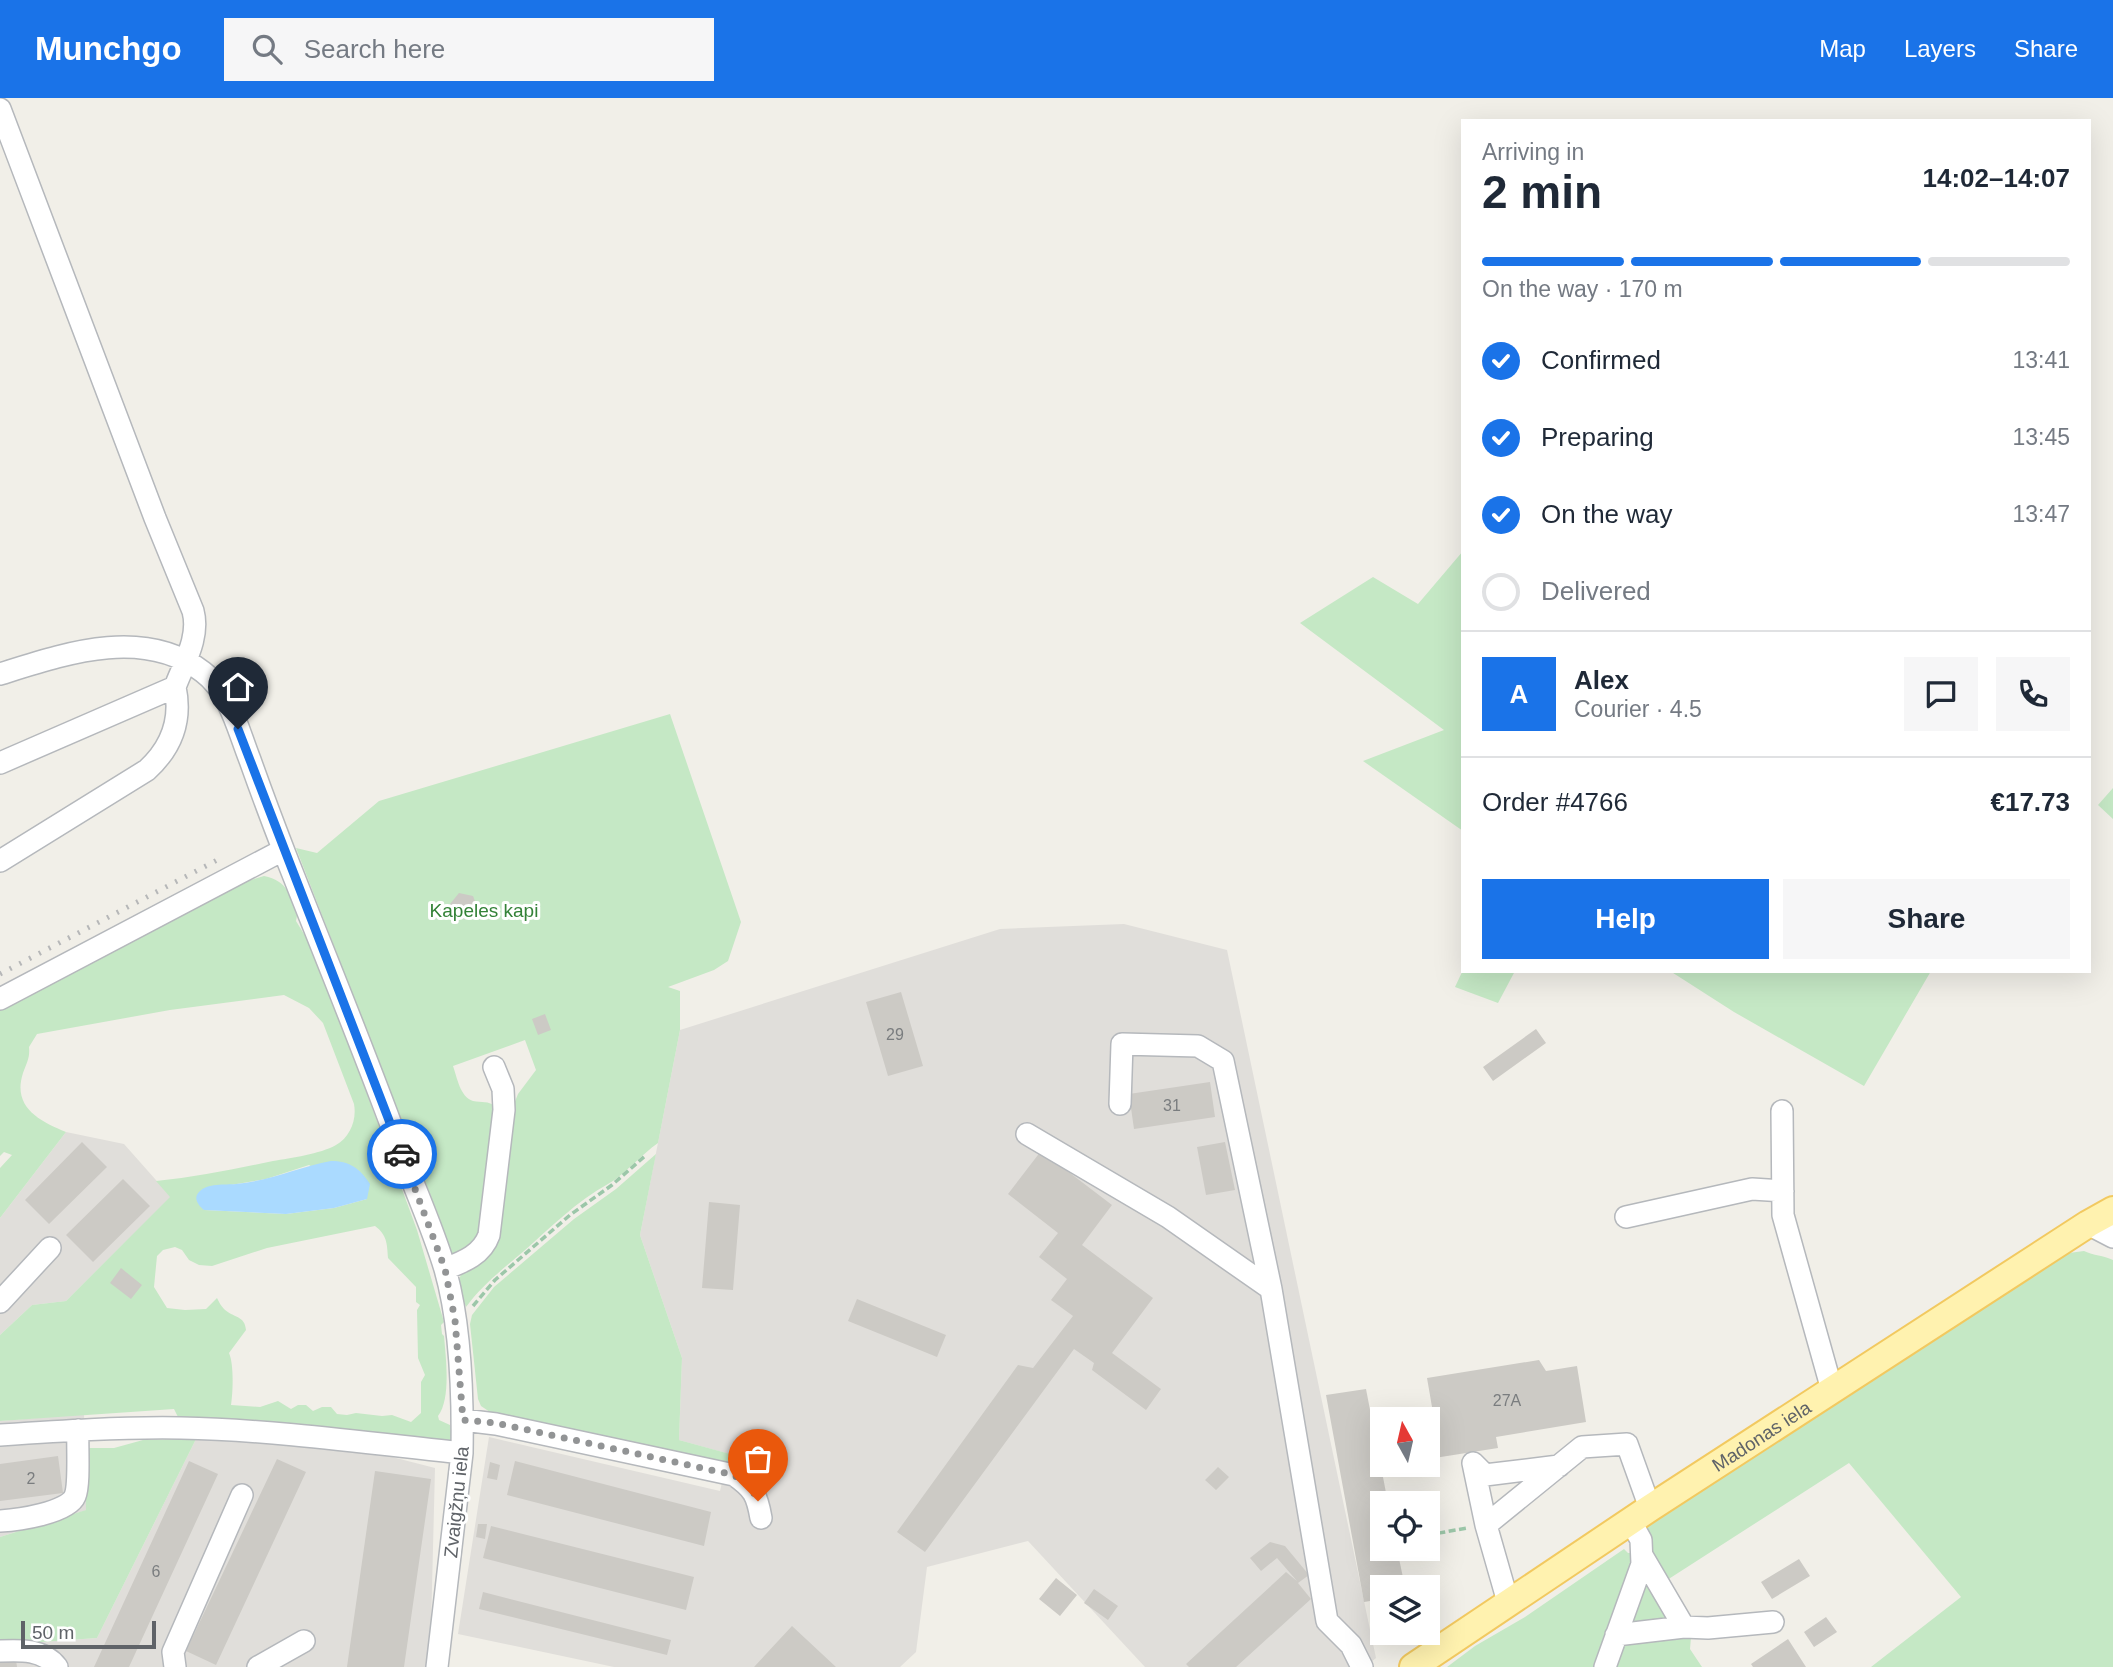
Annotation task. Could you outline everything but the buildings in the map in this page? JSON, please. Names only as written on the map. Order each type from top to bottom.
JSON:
[{"type":"main road","name":"Madonas iela","points":[[1413,1667],[1640,1515],[2113,1210]]},
{"type":"street","points":[[0,109],[155,519],[193,611],[195,632],[175,687],[177,720],[162,756],[147,770],[0,861]]},
{"type":"street","name":"Zvaigžņu iela","points":[[0,674],[57,657],[113,647],[152,651],[185,662],[211,680],[229,705],[445,1269],[456,1335],[463,1420],[462,1453],[437,1667]]},
{"type":"street","points":[[0,763],[175,687]]},
{"type":"street","points":[[0,999],[283,850]]},
{"type":"street","points":[[1120,1104],[1122,1044],[1198,1046],[1223,1061],[1271,1289],[1327,1621],[1351,1645],[1362,1667]]},
{"type":"street","points":[[445,1269],[474,1255],[489,1235],[505,1110],[503,1088],[494,1067]]},
{"type":"street","points":[[1782,1111],[1783,1215],[1832,1390]]},
{"type":"street","points":[[1027,1134],[1168,1217],[1271,1289]]},
{"type":"street","points":[[1626,1217],[1752,1189],[1783,1191]]},
{"type":"street","points":[[2088,1224],[2113,1237]]},
{"type":"street","points":[[0,1302],[50,1248]]},
{"type":"street","points":[[463,1420],[496,1423],[734,1475],[751,1487],[758,1501],[761,1518]]},
{"type":"street","points":[[0,1435],[181,1428],[228,1430],[462,1453]]},
{"type":"street","points":[[0,1521],[58,1510],[71,1504],[76,1494],[78,1430]]},
{"type":"street","points":[[1486,1525],[1583,1447],[1627,1444],[1640,1515],[1643,1557],[1636,1586],[1605,1667]]},
{"type":"street","points":[[1508,1602],[1472,1463],[1485,1475],[1559,1466]]},
{"type":"street","points":[[175,1667],[173,1652],[242,1494]]},
{"type":"street","points":[[1643,1557],[1684,1626]]},
{"type":"street","points":[[1616,1636],[1684,1626],[1707,1628],[1773,1622]]},
{"type":"street","points":[[258,1667],[304,1641]]},
{"type":"street","points":[[0,1651],[40,1653],[57,1667]]},
{"type":"path","points":[[456,1335],[479,1297],[495,1280],[570,1215],[645,1157]]},
{"type":"path","points":[[1440,1533],[1486,1525]]},
{"type":"shaded area","points":[[1124,924],[1227,950],[1370,1629],[1370,1645],[1373,1645],[1376,1658],[1365,1667],[1145,1667],[1028,1541],[927,1567],[916,1652],[900,1667],[614,1667],[458,1634],[489,1437],[720,1491],[729,1454],[679,1440],[682,1358],[640,1235],[680,1030],[1000,929]]},
{"type":"shaded area","points":[[66,1132],[124,1144],[171,1197],[66,1301],[32,1305],[0,1335],[0,1218]]},
{"type":"shaded area","points":[[84,1414],[87,1510],[0,1537],[0,1421]]},
{"type":"shaded area","points":[[196,1439],[361,1449],[435,1468],[431,1628],[426,1667],[0,1667],[0,1645],[97,1638]]},
{"type":"green space","points":[[1461,553],[1461,830],[1363,761],[1444,730],[1300,623],[1373,577],[1418,604]]},
{"type":"green space","name":"Kapeles kapi","points":[[670,714],[741,922],[728,961],[714,970],[668,987],[680,991],[680,1030],[658,1143],[620,1176],[564,1215],[479,1291],[466,1307],[460,1290],[460,1279],[465,1270],[480,1260],[512,1109],[518,1094],[536,1070],[525,1040],[453,1066],[460,1086],[469,1099],[496,1107],[485,1228],[474,1248],[452,1255],[444,1242],[439,1217],[296,848],[317,853],[379,801]]},
{"type":"green space","points":[[2113,788],[2113,819],[2098,805]]},
{"type":"green space","points":[[264,876],[283,885],[292,902],[296,921],[315,952],[417,1230],[444,1322],[441,1325],[447,1378],[445,1400],[438,1416],[439,1420],[450,1425],[451,1444],[199,1420],[178,1417],[174,1409],[0,1421],[0,1335],[32,1305],[66,1301],[170,1197],[156,1181],[314,1153],[336,1145],[351,1128],[354,1104],[323,1023],[309,1008],[284,995],[170,1010],[37,1034],[29,1047],[21,1095],[30,1111],[46,1123],[66,1132],[0,1218],[0,1168],[12,1155],[4,1152],[0,1156],[0,1010],[244,882]],"holes":[[[309,1165],[367,1199],[334,1208],[286,1214],[204,1210],[201,1190],[266,1179]],[[375,1226],[386,1240],[388,1258],[416,1287],[416,1302],[420,1305],[417,1310],[418,1358],[425,1375],[421,1382],[421,1413],[411,1422],[392,1415],[337,1414],[331,1407],[313,1411],[306,1405],[298,1405],[291,1409],[278,1401],[260,1407],[231,1405],[233,1386],[229,1353],[246,1330],[245,1325],[241,1319],[227,1312],[217,1298],[206,1309],[167,1308],[154,1287],[157,1256],[163,1250],[175,1247],[182,1250],[189,1260],[199,1265],[212,1266],[267,1248]]]},
{"type":"green space","points":[[1462,973],[1514,973],[1498,1003],[1455,987]]},
{"type":"green space","points":[[1673,973],[1930,973],[1864,1086],[1734,1012]]},
{"type":"green space","points":[[656,1154],[640,1235],[682,1358],[679,1440],[730,1454],[727,1464],[521,1421],[519,1418],[490,1412],[481,1406],[478,1399],[470,1324],[472,1315],[494,1287]]},
{"type":"green space","points":[[2084,1251],[2113,1260],[2113,1667],[1871,1667],[1961,1597],[1849,1463],[1664,1582],[1644,1535],[1648,1522],[2056,1259],[2069,1253]]},
{"type":"green space","points":[[196,1439],[97,1638],[0,1645],[0,1537],[86,1510],[85,1448],[114,1448],[143,1440]]},
{"type":"green space","points":[[1624,1549],[1628,1553],[1635,1553],[1596,1667],[1447,1667],[1475,1646],[1525,1617]]},
{"type":"green space","points":[[1648,1584],[1672,1620],[1632,1627],[1630,1621]]},
{"type":"green space","points":[[1691,1637],[1690,1649],[1702,1667],[1614,1667],[1621,1648],[1626,1643]]},
{"type":"water","points":[[331,1161],[349,1164],[362,1174],[370,1184],[367,1199],[334,1208],[286,1214],[204,1210],[197,1201],[197,1194],[207,1187],[260,1180]]},
{"type":"railway","points":[[0,974],[223,857]]},
{"type":"way so far","points":[[402,1154],[445,1269],[455,1320],[463,1420],[496,1423],[734,1475],[751,1487],[758,1501]]},
{"type":"route","points":[[238,729],[402,1154]]}]
